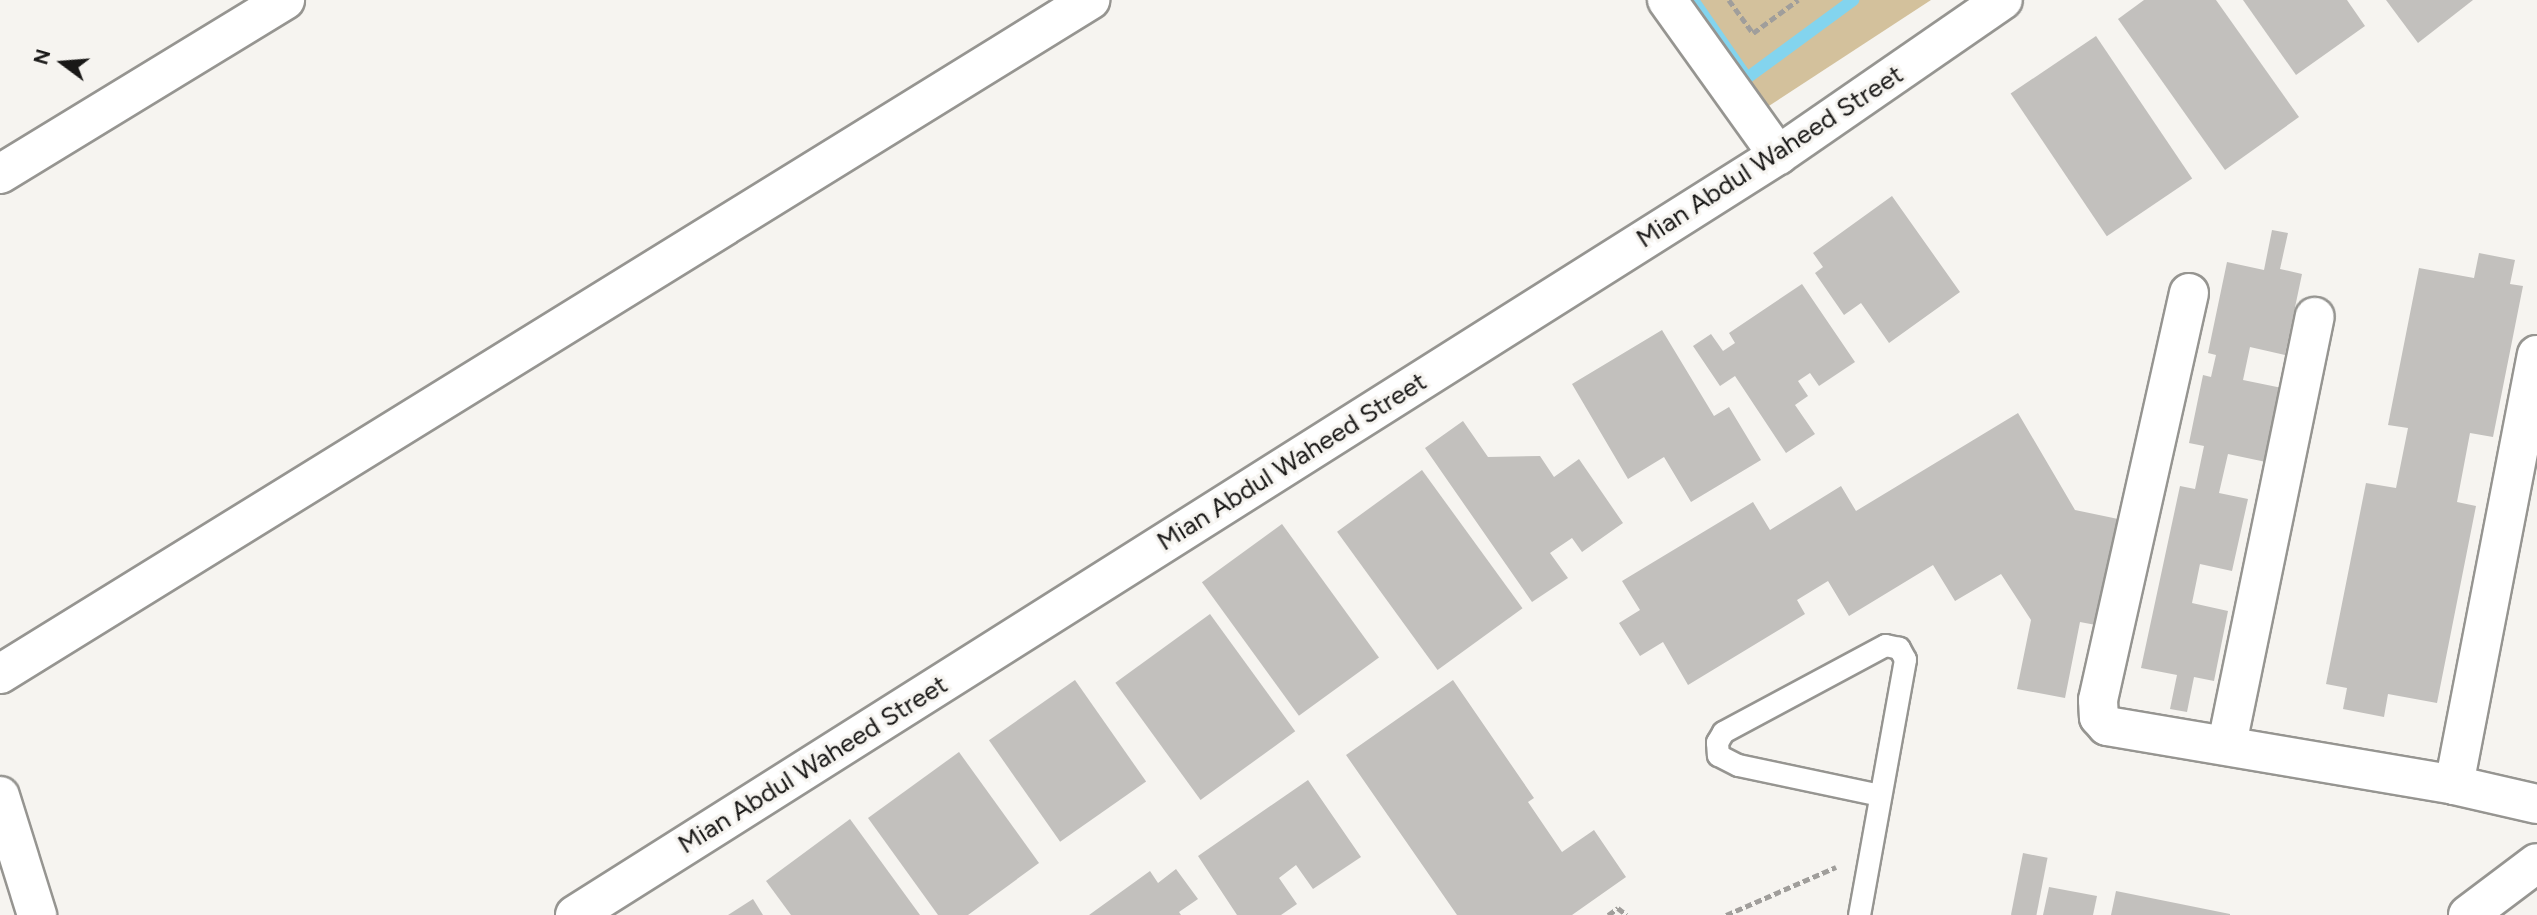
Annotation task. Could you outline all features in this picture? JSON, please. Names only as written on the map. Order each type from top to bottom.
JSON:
[{"type":"street","points":[[0,174],[285,0]]},
{"type":"street","points":[[1667,0],[1778,155]]},
{"type":"street","name":"Mian Abdul Waheed Street","points":[[575,915],[1778,155],[2003,0]]},
{"type":"street","points":[[0,674],[1068,6]]},
{"type":"street","points":[[2189,293],[2098,700],[2099,717],[2107,726],[2227,744],[2454,785],[2537,804]]},
{"type":"street","points":[[2227,744],[2315,317]]},
{"type":"street","points":[[2454,785],[2537,355]]},
{"type":"street","points":[[0,796],[37,915]]},
{"type":"street","points":[[2468,915],[2537,863]]},
{"type":"lane","points":[[1859,915],[1905,659],[1899,648],[1885,645],[1723,732],[1717,742],[1718,755],[1738,765],[1880,795]]},
{"type":"path","points":[[1729,0],[1753,33],[1798,0]]},
{"type":"path","points":[[1726,915],[1843,863],[1867,869]]},
{"type":"path","points":[[1608,915],[1619,908],[1627,915]]},
{"type":"shaded area","points":[[1674,0],[1931,0],[1755,115]]},
{"type":"building","points":[[2144,0],[2216,0],[2299,117],[2225,170],[2118,19]]},
{"type":"building","points":[[2243,0],[2347,0],[2365,26],[2296,75]]},
{"type":"building","points":[[2386,0],[2473,0],[2418,43]]},
{"type":"building","points":[[2096,36],[2192,179],[2107,236],[2011,94]]},
{"type":"building","points":[[1892,196],[1960,292],[1889,343],[1861,303],[1844,315],[1815,273],[1823,267],[1813,253]]},
{"type":"building","points":[[2272,230],[2288,233],[2280,269],[2302,274],[2285,355],[2250,347],[2243,380],[2282,388],[2266,462],[2228,454],[2219,493],[2248,499],[2232,571],[2200,564],[2192,603],[2228,611],[2214,681],[2194,677],[2187,712],[2170,709],[2177,675],[2141,668],[2180,486],[2195,489],[2204,446],[2189,443],[2203,375],[2211,377],[2216,355],[2208,353],[2227,262],[2264,270]]},
{"type":"building","points":[[2479,253],[2515,260],[2510,284],[2523,286],[2493,437],[2470,433],[2457,502],[2476,506],[2437,703],[2388,694],[2384,717],[2343,709],[2347,688],[2326,684],[2366,483],[2396,488],[2408,428],[2388,425],[2419,268],[2474,278]]},
{"type":"building","points":[[1802,284],[1855,362],[1819,386],[1810,373],[1798,381],[1808,396],[1795,405],[1815,434],[1786,453],[1735,376],[1720,386],[1693,346],[1711,334],[1723,351],[1735,343],[1729,333]]},
{"type":"building","points":[[1662,330],[1714,416],[1729,407],[1761,460],[1691,502],[1664,457],[1628,479],[1572,384]]},
{"type":"building","points":[[2018,413],[2075,510],[2123,520],[2101,626],[2080,622],[2065,698],[2017,689],[2031,620],[2001,574],[1955,601],[1933,565],[1849,616],[1828,581],[1797,600],[1805,614],[1688,685],[1663,642],[1640,656],[1619,623],[1640,610],[1622,581],[1753,502],[1770,530],[1841,486],[1856,511]]},
{"type":"building","points":[[1463,421],[1488,457],[1540,456],[1554,477],[1579,459],[1623,523],[1582,552],[1572,538],[1550,553],[1568,578],[1532,602],[1425,448]]},
{"type":"building","points":[[1422,470],[1523,608],[1438,670],[1337,532]]},
{"type":"building","points":[[1282,524],[1379,657],[1299,716],[1202,582]]},
{"type":"building","points":[[1210,614],[1295,731],[1201,800],[1115,683]]},
{"type":"building","points":[[1075,680],[1146,782],[1060,842],[989,740]]},
{"type":"building","points":[[1453,680],[1534,798],[1528,802],[1562,852],[1594,830],[1626,877],[1572,915],[1457,915],[1346,755]]},
{"type":"building","points":[[959,752],[1039,863],[968,915],[938,915],[868,818]]},
{"type":"building","points":[[1308,780],[1361,857],[1313,889],[1296,865],[1279,878],[1297,904],[1281,915],[1237,915],[1198,856]]},
{"type":"building","points":[[850,819],[920,915],[791,915],[766,881]]},
{"type":"building","points":[[2023,853],[2048,858],[2036,915],[2011,915]]},
{"type":"building","points":[[1176,869],[1198,899],[1179,912],[1181,915],[1089,915],[1150,871],[1158,883]]},
{"type":"building","points":[[2049,887],[2097,896],[2093,915],[2043,915]]},
{"type":"building","points":[[2116,891],[2230,914],[2230,915],[2111,915]]},
{"type":"building","points":[[753,899],[763,915],[728,915]]},
{"type":"waterway","points":[[1693,0],[1747,78],[1853,0]]}]
